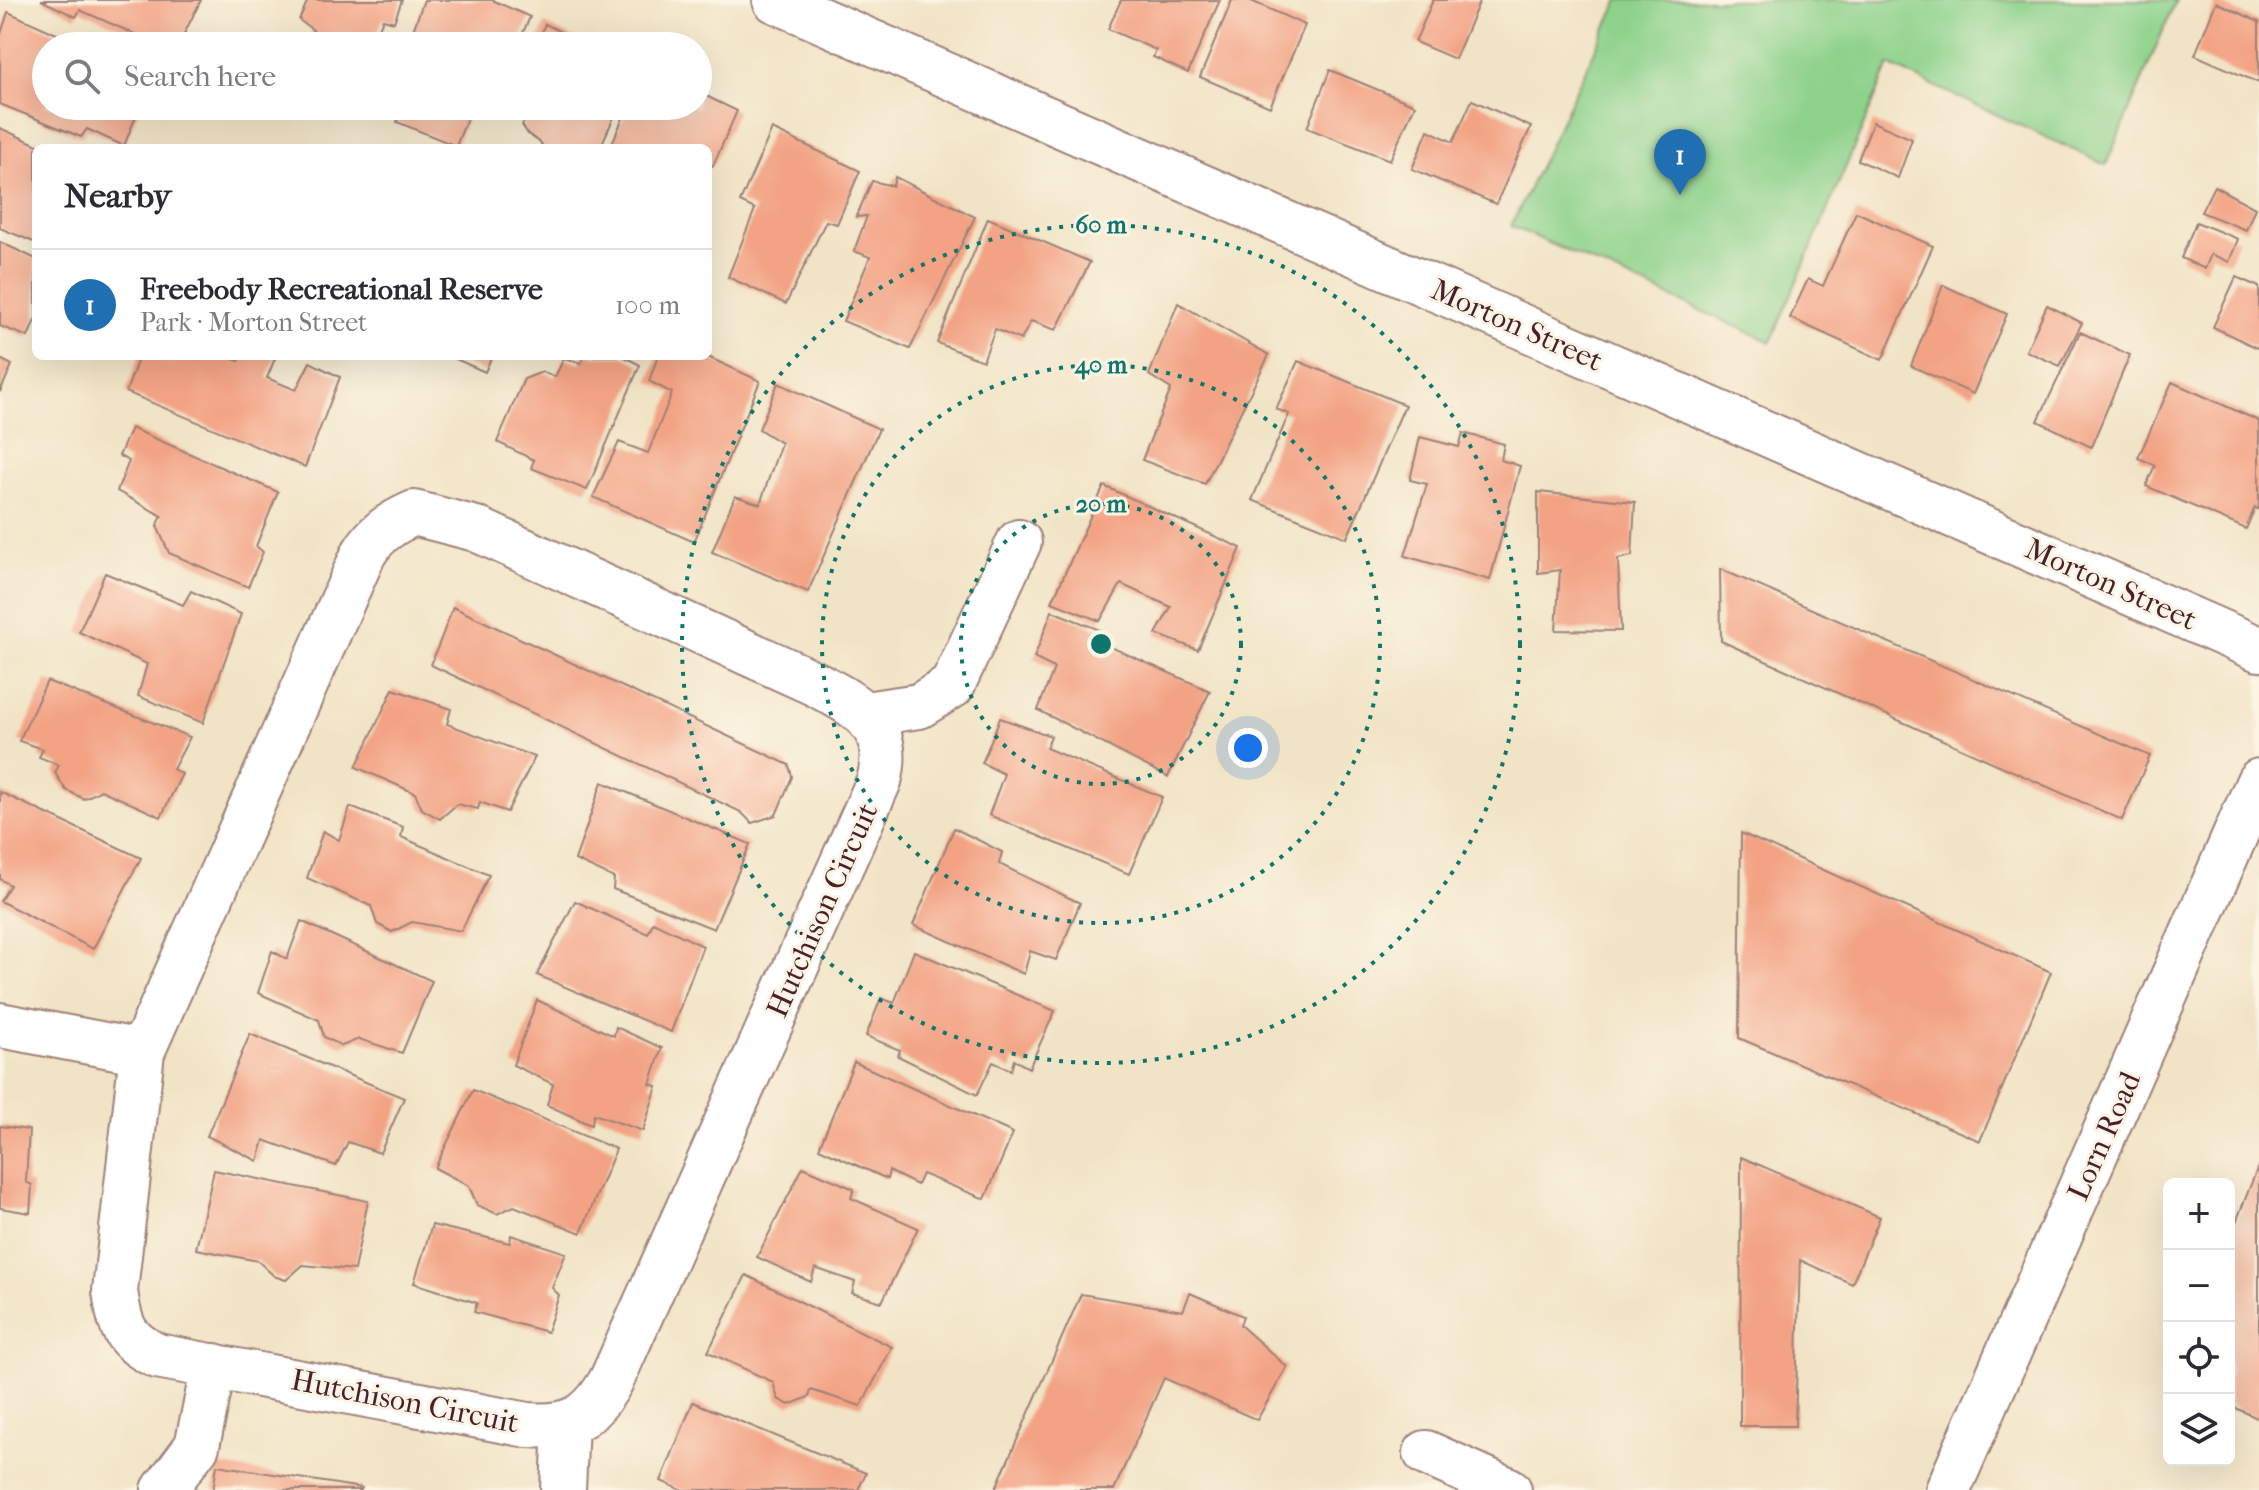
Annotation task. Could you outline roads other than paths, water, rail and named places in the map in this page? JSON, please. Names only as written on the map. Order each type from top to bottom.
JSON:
[{"type":"street","name":"Morton Street","points":[[775,0],[2259,649]]},
{"type":"street","name":"Hutchison Circuit","points":[[414,513],[476,529],[816,684],[865,714],[881,742],[883,762],[879,781],[612,1379],[593,1409],[566,1423],[528,1425],[157,1356],[131,1341],[118,1311],[115,1291],[142,1052],[364,553],[375,536],[392,523],[414,513]]},
{"type":"street","points":[[865,714],[919,706],[952,686],[1019,542]]},
{"type":"street","name":"Lorn Road","points":[[1948,1490],[2259,781]]},
{"type":"street","points":[[0,1025],[142,1052]]},
{"type":"street","points":[[164,1490],[197,1446],[214,1366]]},
{"type":"street","points":[[563,1490],[566,1423]]},
{"type":"street","points":[[1426,1453],[1509,1490]]},
{"type":"place","name":"Freebody Recreational Reserve","points":[[1680,195]]}]
